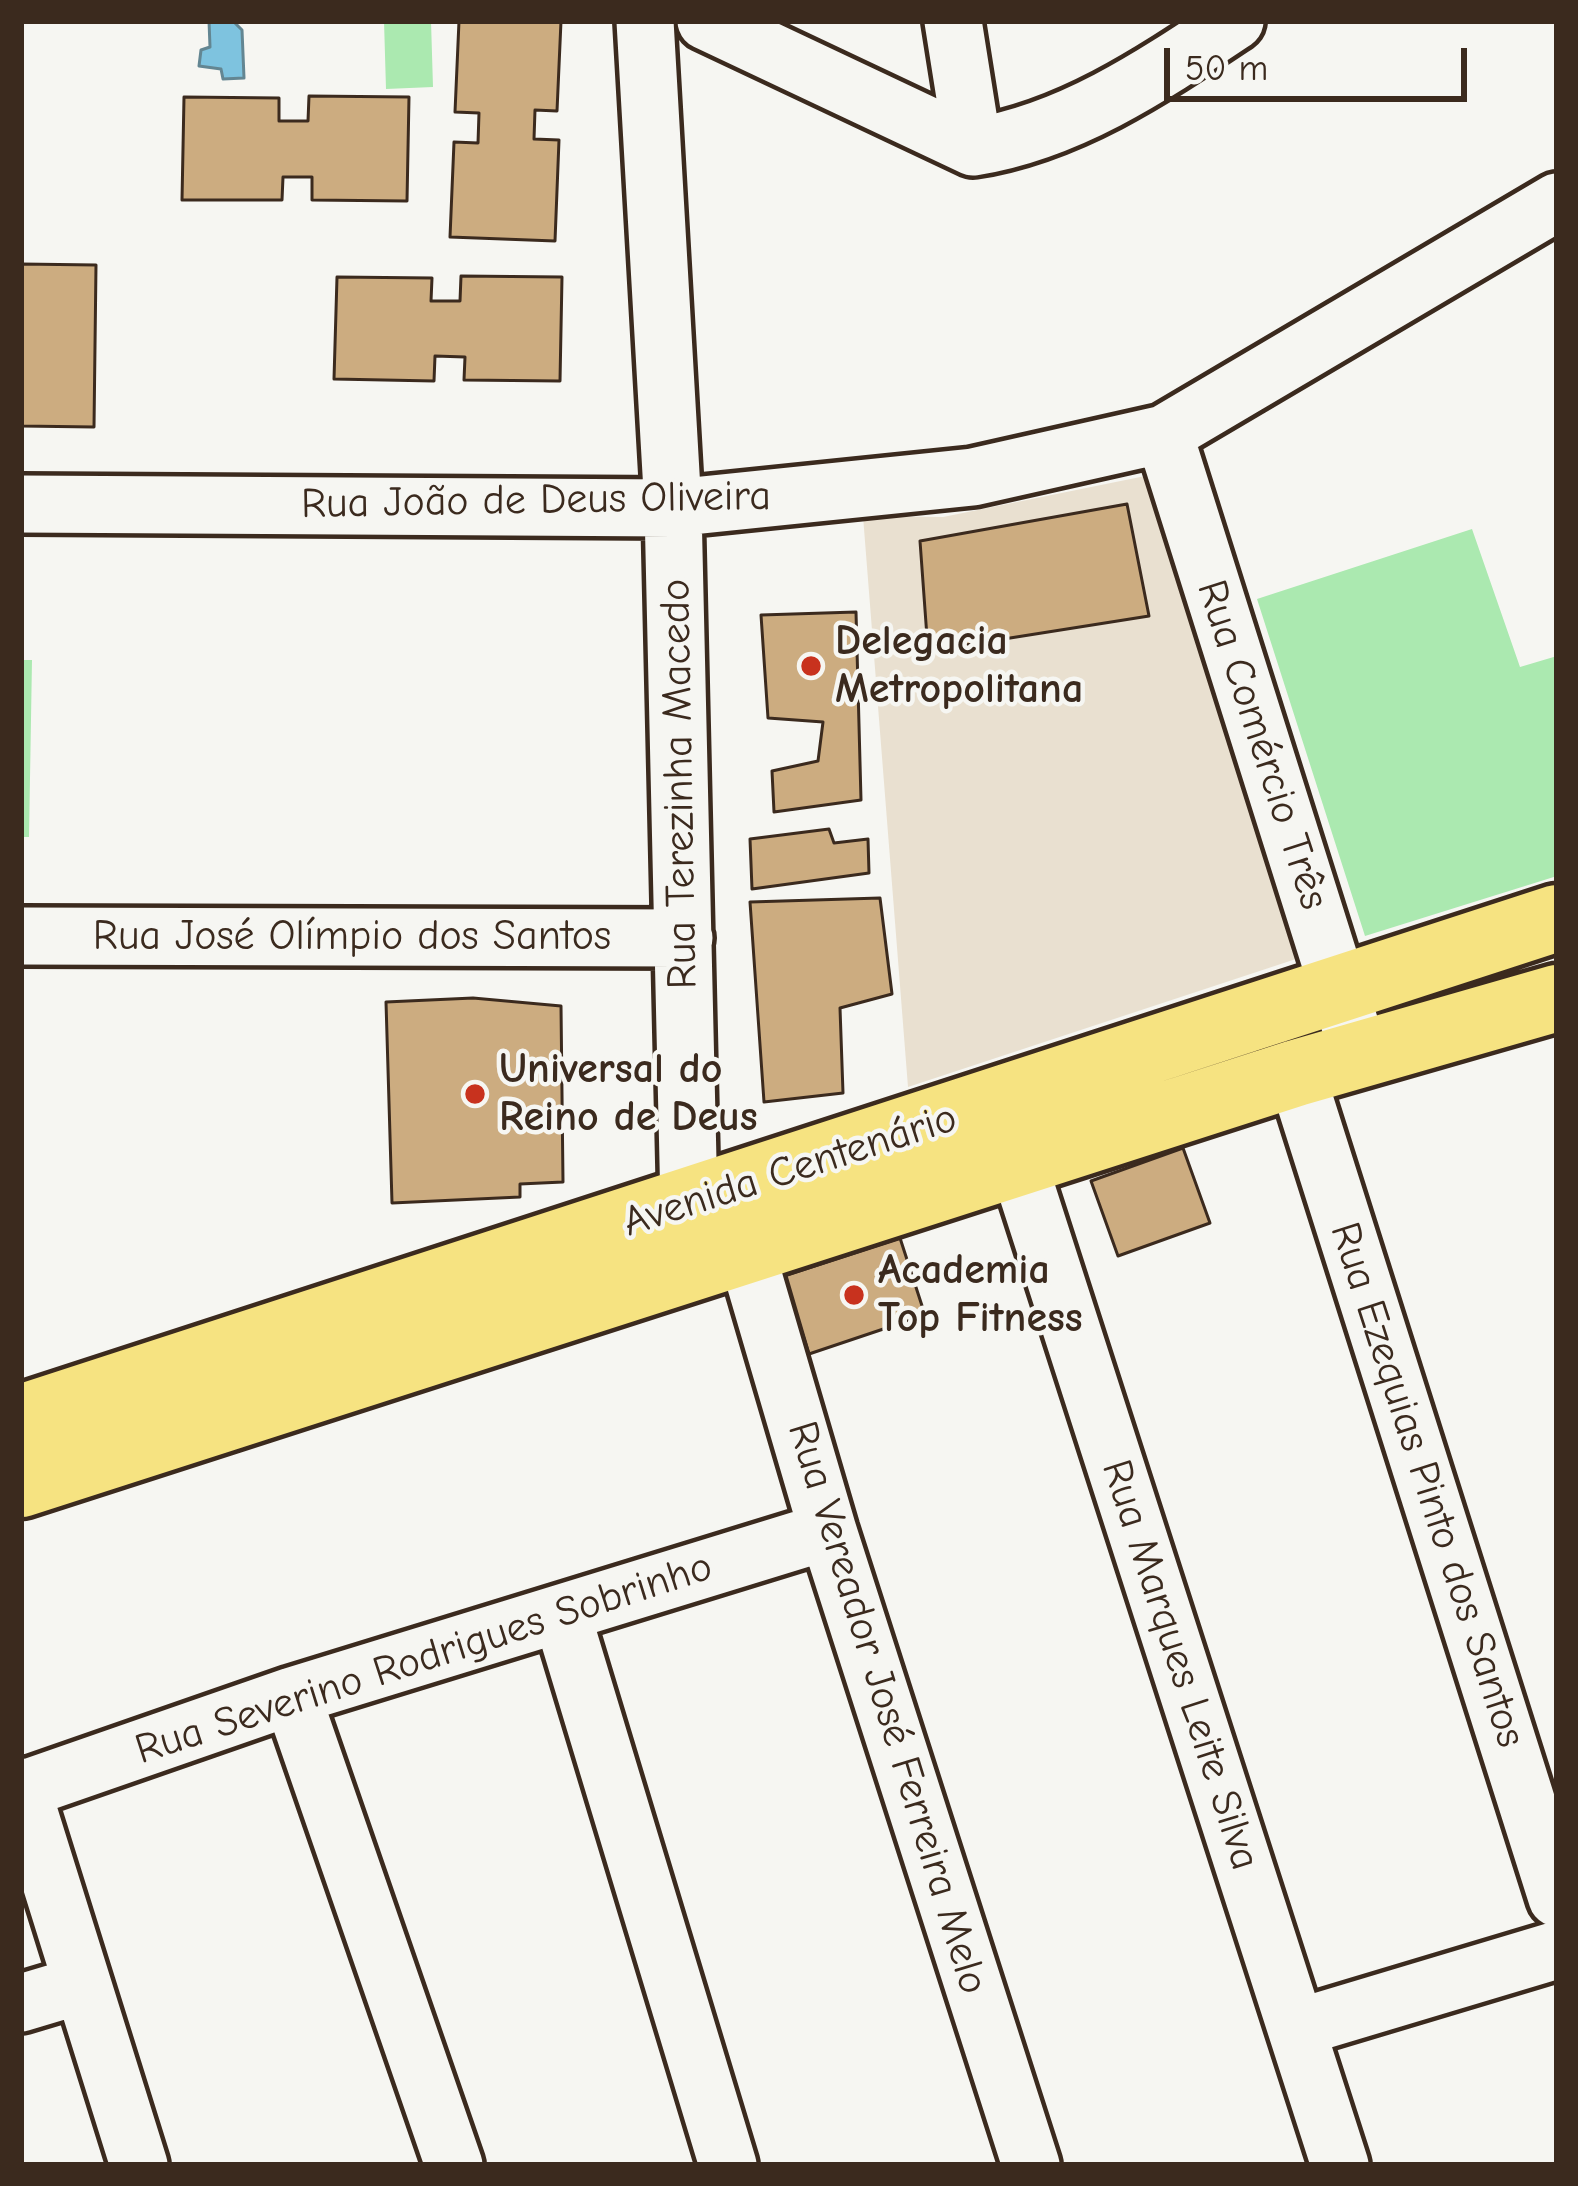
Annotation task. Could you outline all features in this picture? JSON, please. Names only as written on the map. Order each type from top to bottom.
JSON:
[{"type":"main road","name":"Avenida Centenário","points":[[21,1418],[689,1205],[1557,918]]},
{"type":"main road","name":"Avenida Centenário","points":[[21,1484],[1296,1073],[1557,998]]},
{"type":"main road","points":[[963,1113],[1001,1171]]},
{"type":"street","name":"Rua Terezinha Macedo","points":[[645,21],[674,508],[689,1205]]},
{"type":"street","points":[[706,21],[973,147],[1021,140],[1082,114],[1235,21]]},
{"type":"street","points":[[952,21],[973,147]]},
{"type":"street","name":"Rua João de Deus Oliveira","points":[[21,504],[674,508],[973,477],[1163,434],[1557,202]]},
{"type":"street","name":"Rua Comércio Três","points":[[1163,434],[1358,1055]]},
{"type":"street","name":"Rua José Olímpio dos Santos","points":[[21,936],[684,938]]},
{"type":"street","name":"Rua Ezequias Pinto dos Santos","points":[[1296,1073],[1557,1898]]},
{"type":"street","name":"Rua Marques Leite Silva","points":[[1001,1171],[1340,2165]]},
{"type":"street","name":"Rua Vereador José Ferreira Melo","points":[[746,1250],[828,1531],[1031,2165]]},
{"type":"street","name":"Rua Severino Rodrigues Sobrinho","points":[[21,1789],[292,1696],[828,1531]]},
{"type":"street","points":[[562,1615],[728,2165]]},
{"type":"street","points":[[292,1696],[454,2165]]},
{"type":"street","points":[[21,1789],[140,2165]]},
{"type":"street","points":[[1297,2028],[1557,1950]]},
{"type":"street","points":[[21,2002],[81,1985]]},
{"type":"shaded area","points":[[1165,472],[1299,958],[908,1087],[863,516],[943,517]]},
{"type":"green space","points":[[384,21],[431,21],[433,87],[386,89]]},
{"type":"green space","points":[[1472,529],[1520,667],[1557,656],[1557,876],[1365,936],[1257,599]]},
{"type":"green space","points":[[21,660],[32,660],[29,837],[21,837]]},
{"type":"water","points":[[209,21],[233,21],[242,30],[244,78],[223,79],[221,69],[199,66],[201,50],[210,47]]},
{"type":"building","points":[[459,21],[561,21],[557,111],[535,110],[534,139],[559,140],[555,241],[450,237],[454,142],[478,143],[479,113],[455,112]]},
{"type":"building","points":[[309,96],[409,97],[407,201],[312,200],[312,177],[283,177],[282,200],[182,200],[184,97],[279,98],[279,121],[308,121]]},
{"type":"building","points":[[21,264],[96,265],[94,427],[21,426]]},
{"type":"building","points":[[461,276],[562,277],[560,381],[464,380],[465,357],[435,356],[434,381],[334,379],[337,277],[432,278],[431,301],[460,301]]},
{"type":"building","points":[[1127,504],[1149,616],[928,651],[920,541]]},
{"type":"building","name":"Delegacia Metropolitana","points":[[856,612],[861,800],[774,812],[772,771],[818,761],[823,722],[768,718],[761,615]]},
{"type":"building","points":[[829,829],[834,843],[868,839],[869,873],[752,889],[750,839]]},
{"type":"building","points":[[880,898],[892,994],[840,1008],[843,1093],[764,1102],[750,902]]},
{"type":"building","name":"Universal do Reino de Deus","points":[[473,998],[561,1006],[563,1182],[520,1184],[520,1197],[392,1203],[386,1002]]},
{"type":"building","points":[[1183,1148],[1210,1223],[1118,1256],[1091,1181]]},
{"type":"building","name":"Academia Top Fitness","points":[[900,1238],[925,1315],[809,1354],[784,1276]]},
{"type":"place","name":"Delegacia Metropolitana","points":[[811,666]]},
{"type":"place","name":"Universal do Reino de Deus","points":[[475,1094]]},
{"type":"place","name":"Academia Top Fitness","points":[[854,1295]]}]
